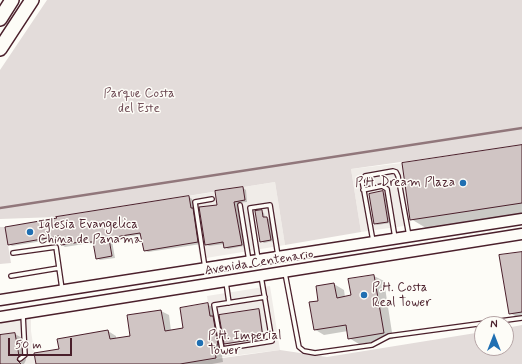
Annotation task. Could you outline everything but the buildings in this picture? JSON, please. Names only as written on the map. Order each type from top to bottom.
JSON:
[{"type":"highway","points":[[0,18],[12,0]]},
{"type":"highway","points":[[0,49],[32,0]]},
{"type":"main road","name":"Avenida Centenario","points":[[0,300],[522,219]]},
{"type":"main road","name":"Avenida Centenario","points":[[1,317],[522,234]]},
{"type":"main road","points":[[281,257],[285,272]]},
{"type":"main road","points":[[65,291],[69,306]]},
{"type":"main road","points":[[0,300],[1,317]]},
{"type":"lane","points":[[373,242],[362,180],[365,176],[394,171],[396,172],[409,237]]},
{"type":"lane","points":[[363,190],[382,186],[387,189],[395,239]]},
{"type":"lane","points":[[205,269],[195,202],[212,199]]},
{"type":"lane","points":[[240,205],[254,261]]},
{"type":"lane","points":[[254,261],[250,208],[263,206],[270,205],[281,257]]},
{"type":"lane","points":[[13,253],[56,248],[65,291]]},
{"type":"lane","points":[[11,276],[59,268]]},
{"type":"lane","points":[[285,272],[299,347],[304,351],[315,353],[372,345],[389,336],[522,318]]},
{"type":"lane","points":[[261,276],[265,297],[272,341],[222,349],[214,305],[265,297]]},
{"type":"lane","points":[[225,282],[229,303]]},
{"type":"lane","points":[[20,359],[25,354],[23,314]]},
{"type":"shaded area","points":[[402,163],[411,225],[361,232],[351,169]]},
{"type":"shaded area","points":[[275,182],[285,245],[200,259],[189,196]]},
{"type":"shaded area","points":[[270,286],[280,350],[216,358],[207,296]]},
{"type":"shaded area","points":[[31,317],[31,331],[36,364],[0,364],[0,323]]},
{"type":"green space","name":"Parque Costa del Este","points":[[47,0],[522,0],[522,145],[351,169],[361,232],[285,245],[275,182],[56,217],[0,219],[0,70]]},
{"type":"green space","points":[[0,227],[5,227],[11,263],[0,264]]},
{"type":"green space","points":[[522,325],[522,364],[180,364],[280,350],[327,357],[474,333],[474,356],[514,356],[514,326]]},
{"type":"waterway","points":[[0,208],[522,128]]},
{"type":"place","name":"P.H. Dream Plaza","points":[[463,183]]},
{"type":"place","name":"Iglesia Evangelica China de Panama","points":[[30,232]]},
{"type":"place","name":"P.H. Costa Real Tower","points":[[364,295]]},
{"type":"place","name":"P.H. Imperial Tower","points":[[200,343]]}]
